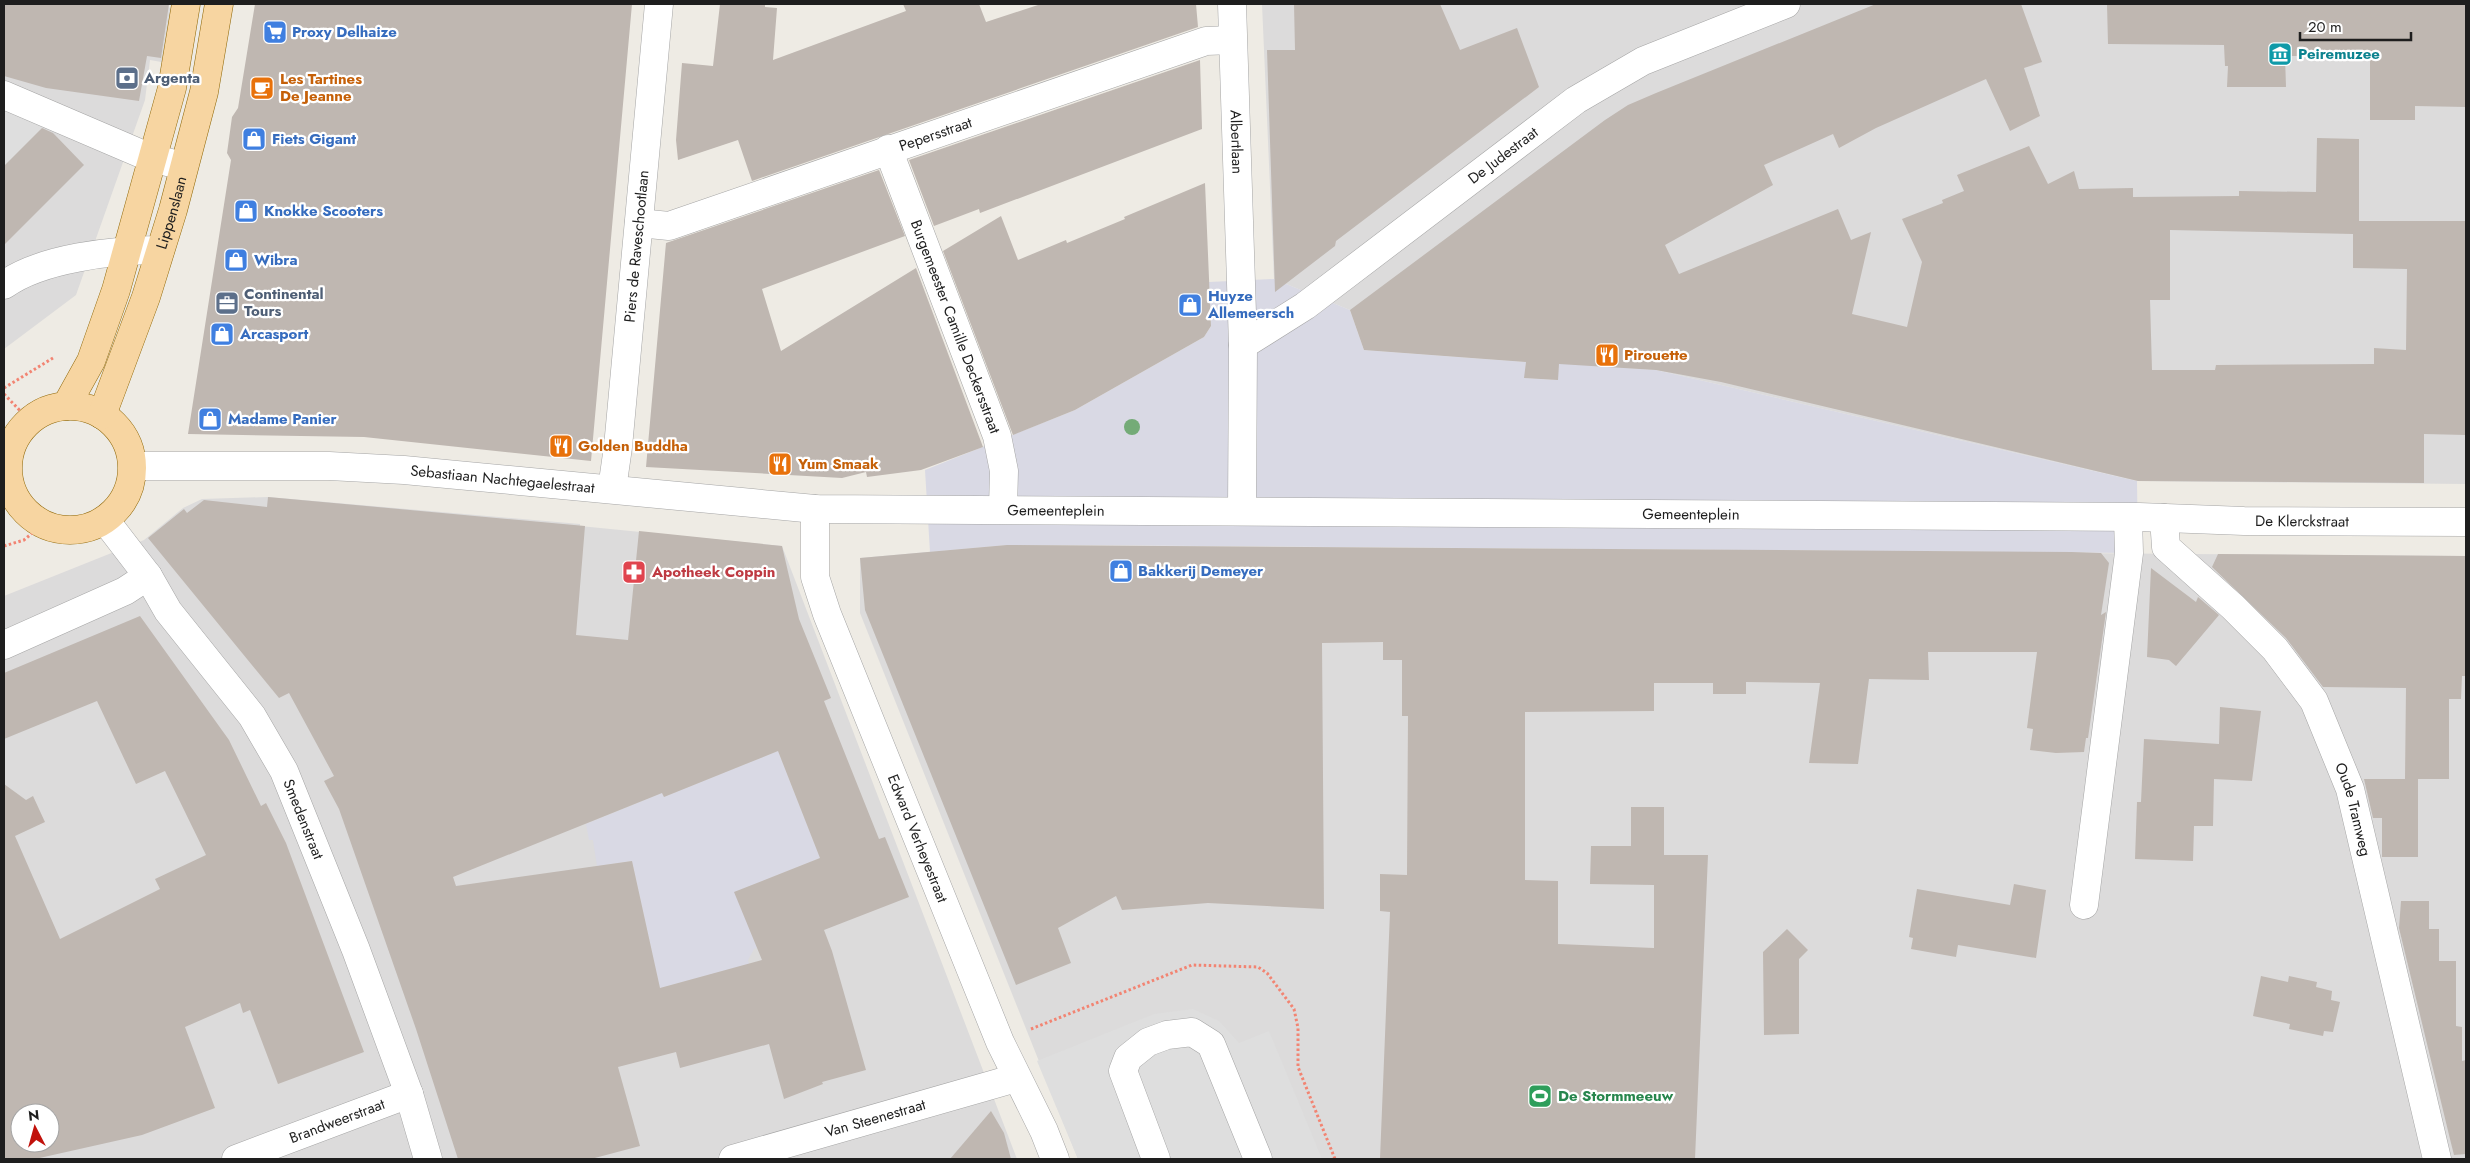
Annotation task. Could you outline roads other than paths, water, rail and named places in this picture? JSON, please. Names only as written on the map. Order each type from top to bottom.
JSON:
[{"type":"main road","name":"Lippenslaan","points":[[66,406],[91,361],[127,250],[172,88],[186,4]]},
{"type":"main road","name":"Lippenslaan","points":[[102,415],[146,297],[173,210],[183,166],[204,92],[219,4]]},
{"type":"main road","points":[[66,406],[85,408],[102,415],[114,424],[124,437],[130,451],[132,466],[130,487],[120,506],[105,520],[85,529],[64,530],[26,519],[15,497],[8,474],[7,452],[18,434],[30,421],[47,411],[66,406]]},
{"type":"street","name":"Piers de Raveschootlaan","points":[[612,489],[618,447],[659,4]]},
{"type":"street","name":"Albertlaan","points":[[1232,4],[1243,345]]},
{"type":"street","name":"De Judestraat","points":[[1243,345],[1305,306],[1576,100],[1643,61],[1786,4]]},
{"type":"street","name":"Pepersstraat","points":[[639,223],[669,226],[1206,41],[1232,40]]},
{"type":"street","points":[[4,95],[151,158],[183,166]]},
{"type":"street","name":"Burgemeester Camille Deckersstraat","points":[[888,149],[997,436],[1004,471],[1003,508]]},
{"type":"street","points":[[4,285],[18,275],[55,263],[127,250],[160,250]]},
{"type":"street","points":[[1242,511],[1243,345]]},
{"type":"street","name":"Sebastiaan Nachtegaelestraat","points":[[132,466],[329,466],[612,489],[816,509],[871,508]]},
{"type":"street","name":"Gemeenteplein","points":[[871,508],[2144,517]]},
{"type":"street","name":"Edward Verheyestraat","points":[[816,509],[815,577],[826,614],[1016,1078],[1044,1131],[1054,1159]]},
{"type":"street","points":[[2084,905],[2129,553],[2144,517]]},
{"type":"street","name":"De Klerckstraat","points":[[2144,517],[2244,521],[2466,522]]},
{"type":"street","name":"Oude Tramweg","points":[[2144,517],[2166,547],[2233,606],[2275,649],[2314,701],[2350,789],[2437,1159]]},
{"type":"street","name":"Smedenstraat","points":[[105,520],[148,576],[168,611],[252,716],[284,771],[312,836],[408,1094],[428,1159]]},
{"type":"street","points":[[4,644],[125,591],[148,576]]},
{"type":"street","points":[[1156,1159],[1123,1071],[1128,1058],[1148,1042],[1167,1034],[1192,1032],[1211,1044],[1258,1159]]},
{"type":"street","name":"Van Steenestraat","points":[[733,1159],[1016,1078]]},
{"type":"street","name":"Brandweerstraat","points":[[236,1159],[408,1094]]},
{"type":"place","name":"Proxy Delhaize","points":[[275,32]]},
{"type":"place","name":"Peiremuzee","points":[[2280,54]]},
{"type":"place","name":"Argenta","points":[[127,78]]},
{"type":"place","name":"Les Tartines De Jeanne","points":[[262,88]]},
{"type":"place","name":"Fiets Gigant","points":[[254,139]]},
{"type":"place","name":"Knokke Scooters","points":[[246,211]]},
{"type":"place","name":"Wibra","points":[[236,260]]},
{"type":"place","name":"Continental Tours","points":[[227,303]]},
{"type":"place","name":"Huyze Allemeersch","points":[[1190,305]]},
{"type":"place","name":"Arcasport","points":[[222,334]]},
{"type":"place","name":"Pirouette","points":[[1607,355]]},
{"type":"place","name":"Madame Panier","points":[[210,419]]},
{"type":"place","name":"Golden Buddha","points":[[561,446]]},
{"type":"place","name":"Yum Smaak","points":[[780,464]]},
{"type":"place","name":"Bakkerij Demeyer","points":[[1121,571]]},
{"type":"place","name":"Apotheek Coppin","points":[[634,572]]},
{"type":"place","name":"De Stormmeeuw","points":[[1540,1096]]}]
